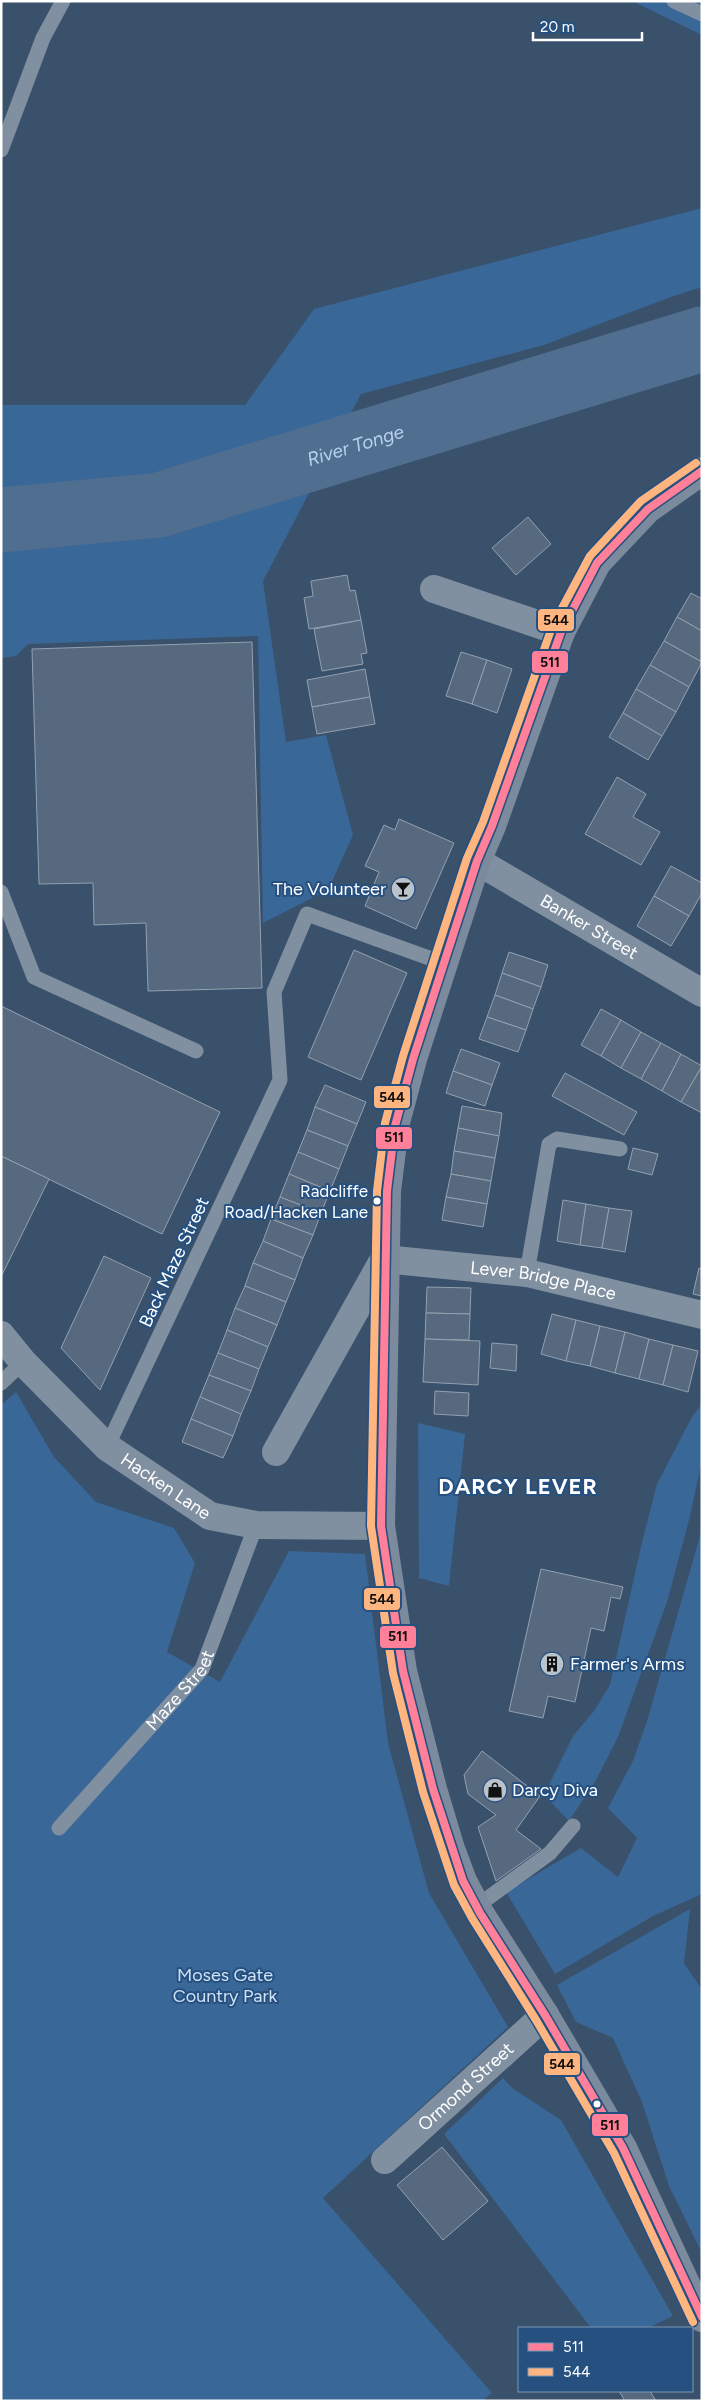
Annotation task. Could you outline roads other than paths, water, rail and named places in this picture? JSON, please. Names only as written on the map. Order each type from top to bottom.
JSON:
[{"type":"main road","points":[[702,471],[648,509],[597,563],[561,632],[492,826],[477,862],[412,1058],[395,1126],[387,1191],[384,1259],[381,1526],[403,1671],[431,1780],[451,1849],[463,1881],[478,1910],[540,2006],[623,2148],[702,2318]]},
{"type":"street","points":[[434,589],[561,632]]},
{"type":"street","name":"Banker Street","points":[[477,862],[699,986]]},
{"type":"street","points":[[276,1452],[384,1259]]},
{"type":"street","name":"Lever Bridge Place","points":[[384,1259],[527,1274],[702,1315]]},
{"type":"street","name":"Hacken Lane","points":[[1,1335],[23,1362],[107,1447],[210,1516],[256,1525],[381,1526]]},
{"type":"street","name":"Ormond Street","points":[[385,2160],[540,2006]]},
{"type":"lane","points":[[1,150],[43,38],[63,1]]},
{"type":"lane","points":[[674,1],[702,14]]},
{"type":"lane","points":[[1,892],[34,977],[196,1051]]},
{"type":"lane","name":"Back Maze Street","points":[[107,1447],[280,1080],[274,992],[307,914],[443,963]]},
{"type":"lane","points":[[527,1274],[549,1144],[557,1139],[620,1149]]},
{"type":"lane","points":[[1,1383],[23,1362]]},
{"type":"lane","name":"Maze Street","points":[[59,1828],[202,1669],[256,1525]]},
{"type":"lane","points":[[478,1910],[550,1852],[573,1826]]},
{"type":"waterway","name":"River Tonge","points":[[1,520],[159,505],[702,339]]},
{"type":"place","name":"The Volunteer","points":[[403,889]]},
{"type":"place","name":"Radcliffe Road/Hacken Lane","points":[[377,1201]]},
{"type":"place","name":"Farmer's Arms","points":[[552,1664]]},
{"type":"place","name":"Darcy Diva","points":[[495,1790]]},
{"type":"district","name":"DARCY LEVER","points":[[518,1486]]},
{"type":"park label","name":"Moses Gate Country Park","points":[[225,1985]]}]
